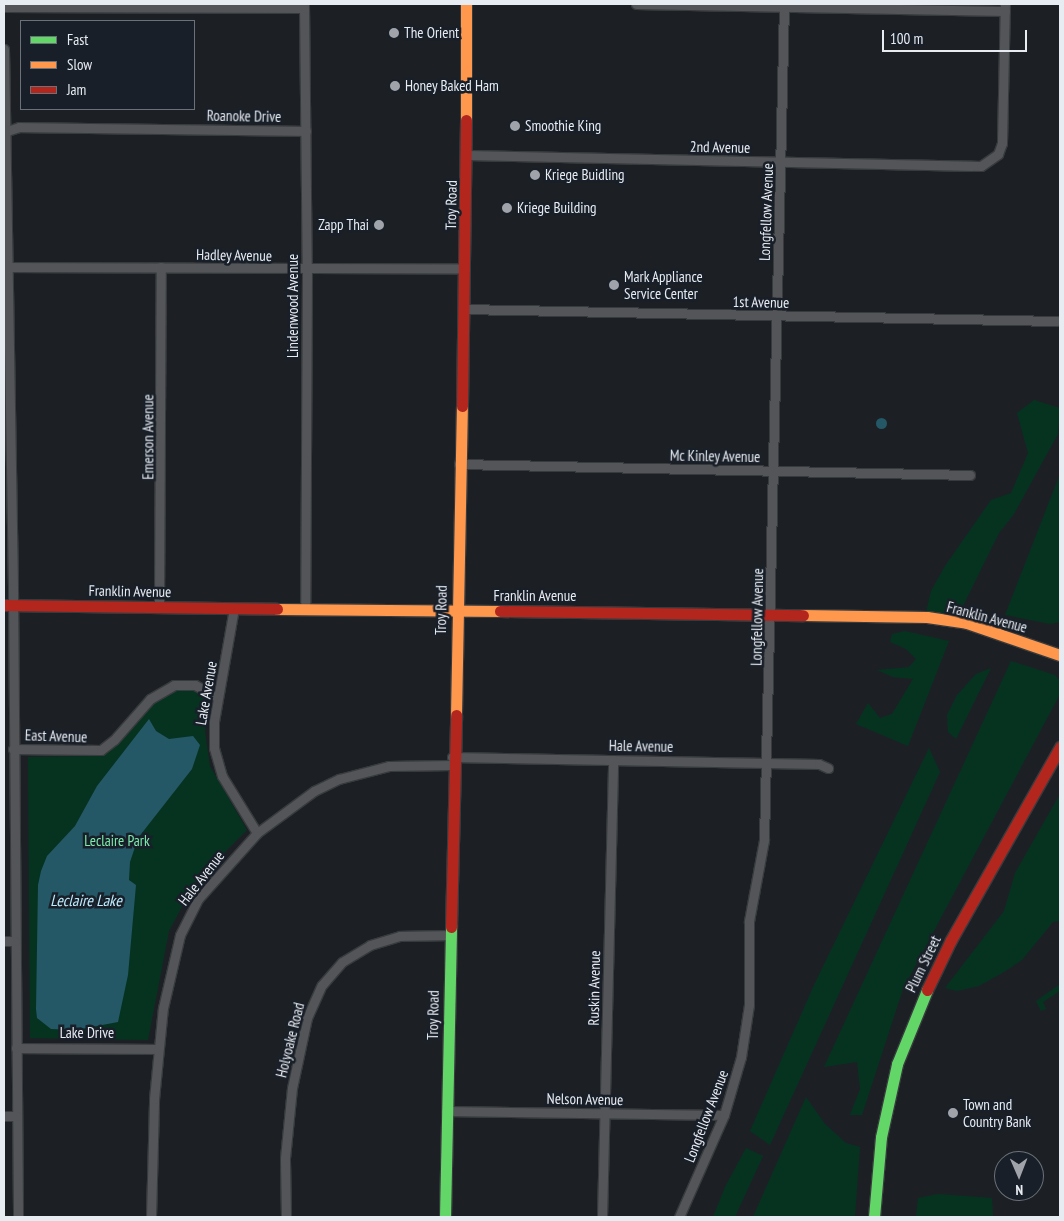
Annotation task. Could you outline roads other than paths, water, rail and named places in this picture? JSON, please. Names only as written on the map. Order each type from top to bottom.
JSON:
[{"type":"main road","name":"Troy Road","points":[[445,1217],[452,761],[465,269],[466,4]]},
{"type":"main road","name":"Franklin Avenue","points":[[8,605],[772,613],[949,620],[987,629],[1060,655]]},
{"type":"main road","name":"Plum Street","points":[[874,1217],[881,1137],[896,1064],[910,1026],[951,940],[1060,747]]},
{"type":"street","points":[[636,4],[1005,8]]},
{"type":"street","name":"Longfellow Avenue","points":[[679,1217],[724,1115],[735,1084],[747,1021],[749,927],[762,866],[768,762],[772,613],[784,5]]},
{"type":"street","points":[[4,7],[304,6]]},
{"type":"street","name":"Lindenwood Avenue","points":[[304,6],[307,270],[305,609]]},
{"type":"street","name":"2nd Avenue","points":[[466,155],[975,168],[990,162],[998,154],[1002,143],[1005,8]]},
{"type":"street","points":[[4,49],[8,605],[13,748],[18,1217]]},
{"type":"street","name":"Roanoke Drive","points":[[4,131],[19,127],[306,131]]},
{"type":"street","name":"Hadley Avenue","points":[[6,267],[161,267],[307,270],[465,269]]},
{"type":"street","name":"Emerson Avenue","points":[[159,607],[161,267]]},
{"type":"street","name":"1st Avenue","points":[[464,309],[1057,321]]},
{"type":"street","name":"Mc Kinley Avenue","points":[[459,464],[970,475]]},
{"type":"street","name":"Lake Avenue","points":[[234,608],[212,736],[217,763],[257,833]]},
{"type":"street","name":"East Avenue","points":[[13,748],[101,750],[114,740],[150,699],[174,685],[195,685],[218,698]]},
{"type":"street","name":"Hale Avenue","points":[[151,1217],[157,1049],[174,954],[188,916],[222,870],[257,833],[303,798],[339,779],[389,766],[452,761],[612,760],[768,762],[819,764],[828,768]]},
{"type":"street","name":"Ruskin Avenue","points":[[602,1217],[612,760]]},
{"type":"street","name":"Holyoake Road","points":[[286,1217],[285,1158],[292,1088],[307,1018],[322,985],[342,962],[370,946],[400,936],[449,935]]},
{"type":"street","points":[[4,941],[15,941]]},
{"type":"street","name":"Lake Drive","points":[[16,1048],[157,1049]]},
{"type":"street","name":"Nelson Avenue","points":[[446,1111],[724,1115]]},
{"type":"street","points":[[4,1116],[17,1116]]},
{"type":"water","points":[[879,418],[883,418],[886,423],[885,427],[879,428],[876,425],[876,421]]},
{"type":"water","name":"Leclaire Lake","points":[[149,719],[156,731],[169,739],[193,736],[200,745],[192,769],[138,838],[130,862],[129,880],[136,885],[128,975],[118,1022],[76,1030],[51,1029],[37,1018],[36,1009],[38,885],[41,871],[47,856],[75,826],[97,786]]},
{"type":"place","name":"The Orient","points":[[394,33]]},
{"type":"place","name":"Honey Baked Ham","points":[[395,86]]},
{"type":"place","name":"Smoothie King","points":[[515,126]]},
{"type":"place","name":"Kriege Buidling","points":[[535,175]]},
{"type":"place","name":"Kriege Building","points":[[507,208]]},
{"type":"place","name":"Zapp Thai","points":[[379,225]]},
{"type":"place","name":"Mark Appliance Service Center","points":[[614,285]]},
{"type":"place","name":"Town and Country Bank","points":[[953,1113]]},
{"type":"park label","name":"Leclaire Park","points":[[117,841]]}]
